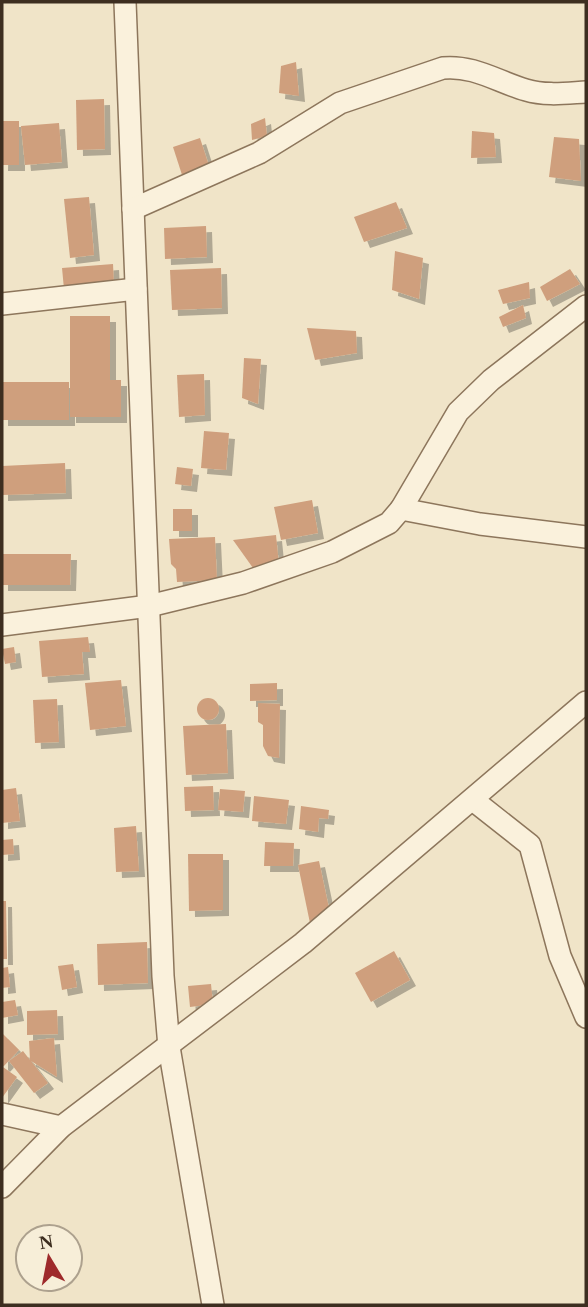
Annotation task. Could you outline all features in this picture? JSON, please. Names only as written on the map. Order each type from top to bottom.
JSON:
[{"type":"street","points":[[125,2],[169,1047],[213,1305]]},
{"type":"street","points":[[133,209],[259,153],[340,103],[443,68],[460,66],[527,90],[547,94],[586,92]]},
{"type":"street","points":[[2,304],[136,289]]},
{"type":"street","points":[[2,625],[149,606],[243,583],[332,552],[389,523],[401,509],[458,412],[491,380],[586,306]]},
{"type":"street","points":[[401,509],[480,524],[586,537]]},
{"type":"street","points":[[2,1187],[61,1127],[303,943],[586,702]]},
{"type":"street","points":[[473,800],[530,845],[560,956],[586,1017]]},
{"type":"street","points":[[2,1114],[61,1127]]},
{"type":"building","points":[[296,62],[299,96],[279,93],[281,66]]},
{"type":"building","points":[[104,99],[105,149],[77,150],[76,100]]},
{"type":"building","points":[[265,118],[267,136],[252,140],[251,124]]},
{"type":"building","points":[[3,121],[19,121],[19,165],[2,165]]},
{"type":"building","points":[[59,123],[62,162],[25,165],[21,126]]},
{"type":"building","points":[[472,131],[494,133],[496,157],[471,158]]},
{"type":"building","points":[[554,137],[579,139],[581,181],[549,177]]},
{"type":"building","points":[[200,138],[210,169],[183,178],[173,147]]},
{"type":"building","points":[[89,197],[94,255],[70,258],[64,199]]},
{"type":"building","points":[[396,202],[407,228],[364,242],[354,217]]},
{"type":"building","points":[[206,226],[207,257],[165,259],[164,228]]},
{"type":"building","points":[[395,251],[423,258],[419,299],[392,290]]},
{"type":"building","points":[[113,264],[114,285],[64,289],[62,268]]},
{"type":"building","points":[[221,268],[222,308],[172,310],[170,270]]},
{"type":"building","points":[[570,269],[580,284],[547,301],[540,287]]},
{"type":"building","points":[[529,282],[530,298],[503,304],[498,290]]},
{"type":"building","points":[[523,305],[526,318],[503,327],[499,317]]},
{"type":"building","points":[[70,316],[110,316],[110,380],[121,380],[121,417],[70,417]]},
{"type":"building","points":[[307,328],[356,331],[357,353],[315,360]]},
{"type":"building","points":[[244,358],[261,359],[258,404],[242,398]]},
{"type":"building","points":[[204,374],[205,415],[179,417],[177,375]]},
{"type":"building","points":[[2,382],[69,382],[69,420],[2,420]]},
{"type":"building","points":[[204,431],[229,433],[226,470],[201,468]]},
{"type":"building","points":[[65,463],[66,493],[2,495],[2,466]]},
{"type":"building","points":[[177,467],[193,469],[191,486],[175,484]]},
{"type":"building","points":[[312,500],[318,533],[281,540],[274,507]]},
{"type":"building","points":[[173,509],[192,509],[192,531],[173,531]]},
{"type":"building","points":[[276,535],[279,565],[253,568],[233,540]]},
{"type":"building","points":[[215,537],[217,580],[177,582],[176,569],[171,564],[169,539]]},
{"type":"building","points":[[2,554],[71,554],[70,585],[2,585]]},
{"type":"building","points":[[88,637],[90,652],[82,652],[84,674],[42,677],[39,641]]},
{"type":"building","points":[[14,647],[16,662],[5,664],[2,649]]},
{"type":"building","points":[[121,680],[126,726],[90,730],[85,683]]},
{"type":"building","points":[[277,683],[277,700],[250,701],[250,684]]},
{"type":"building","points":[[208,698],[216,701],[219,709],[216,717],[208,720],[200,717],[197,709],[200,701]]},
{"type":"building","points":[[57,699],[59,742],[35,743],[33,700]]},
{"type":"building","points":[[258,703],[280,704],[279,758],[268,756],[263,746],[263,725],[258,722]]},
{"type":"building","points":[[226,724],[228,773],[186,775],[183,726]]},
{"type":"building","points":[[213,786],[214,810],[185,811],[184,787]]},
{"type":"building","points":[[16,788],[20,821],[2,823],[2,790]]},
{"type":"building","points":[[220,789],[245,791],[243,812],[218,810]]},
{"type":"building","points":[[254,796],[289,800],[286,824],[252,821]]},
{"type":"building","points":[[301,806],[329,810],[328,819],[319,818],[318,832],[299,829]]},
{"type":"building","points":[[136,826],[139,871],[116,872],[114,828]]},
{"type":"building","points":[[13,839],[14,854],[2,855],[2,840]]},
{"type":"building","points":[[265,842],[294,843],[293,866],[264,866]]},
{"type":"building","points":[[188,854],[223,854],[223,910],[189,911]]},
{"type":"building","points":[[319,861],[330,913],[311,928],[298,865]]},
{"type":"building","points":[[2,901],[6,901],[7,959],[2,959]]},
{"type":"building","points":[[147,942],[148,983],[98,985],[97,944]]},
{"type":"building","points":[[394,951],[410,980],[371,1002],[355,973]]},
{"type":"building","points":[[73,964],[77,987],[62,990],[58,966]]},
{"type":"building","points":[[8,967],[10,987],[2,988],[2,968]]},
{"type":"building","points":[[211,984],[213,1004],[190,1007],[188,986]]},
{"type":"building","points":[[15,1000],[18,1015],[2,1018],[2,1002]]},
{"type":"building","points":[[57,1010],[58,1034],[27,1035],[27,1011]]},
{"type":"building","points":[[2,1033],[19,1050],[3,1067],[17,1077],[2,1098]]},
{"type":"building","points":[[54,1038],[57,1077],[31,1061],[48,1083],[34,1093],[9,1061],[23,1051],[30,1060],[29,1041]]}]
